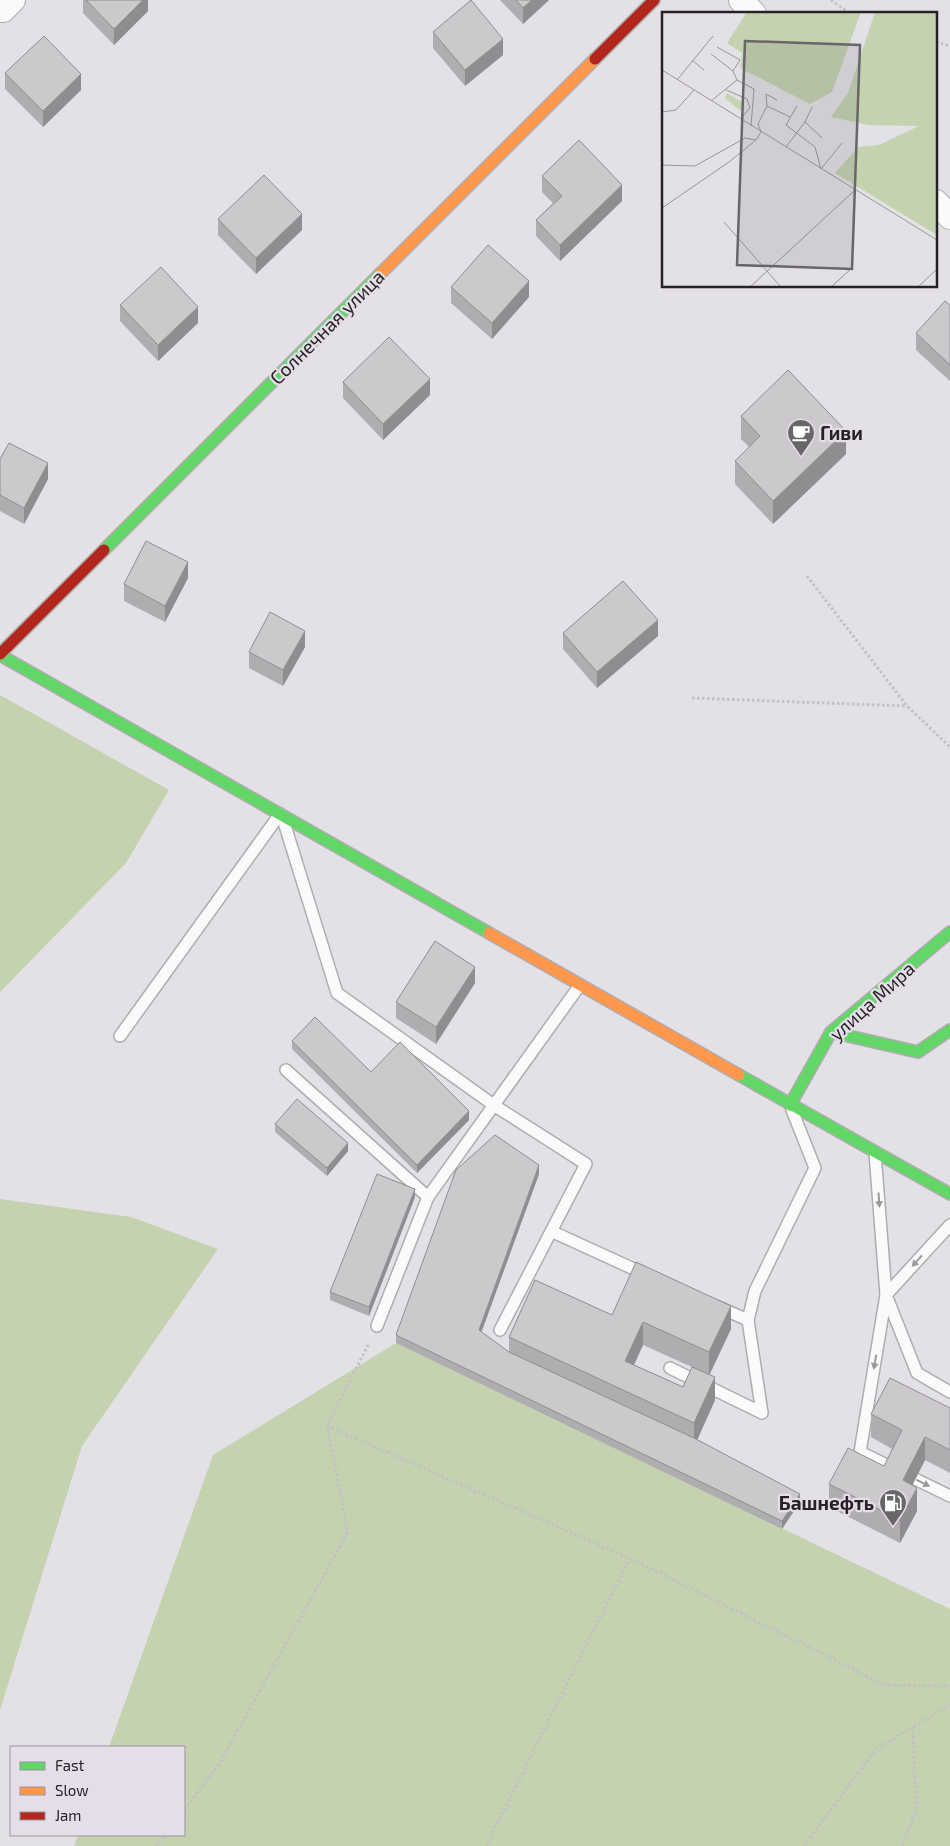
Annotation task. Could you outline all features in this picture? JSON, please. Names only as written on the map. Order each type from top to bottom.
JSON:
[{"type":"main road","name":"Солнечная улица","points":[[0,654],[654,0]]},
{"type":"main road","points":[[0,654],[281,812],[790,1105],[950,1194]]},
{"type":"main road","name":"улица Мира","points":[[790,1105],[831,1032],[950,932]]},
{"type":"main road","points":[[831,1032],[918,1052],[950,1030]]},
{"type":"street","points":[[740,0],[752,12]]},
{"type":"street","points":[[938,204],[950,217]]},
{"type":"lane","points":[[120,1036],[281,812]]},
{"type":"lane","points":[[281,812],[337,992],[495,1106],[586,1164],[553,1232],[500,1330]]},
{"type":"lane","points":[[377,1326],[428,1197],[581,984]]},
{"type":"lane","points":[[286,1070],[428,1197]]},
{"type":"lane","points":[[670,1368],[762,1413],[748,1320],[755,1291],[815,1168],[790,1105]]},
{"type":"lane","points":[[875,1152],[886,1295],[860,1452],[950,1496]]},
{"type":"lane","points":[[886,1295],[950,1225]]},
{"type":"lane","points":[[553,1232],[659,1280]]},
{"type":"lane","points":[[886,1295],[917,1373],[950,1392]]},
{"type":"lane","points":[[704,1300],[748,1320]]},
{"type":"path","points":[[831,0],[849,12]]},
{"type":"path","points":[[807,576],[907,706],[950,747]]},
{"type":"path","points":[[692,698],[907,706]]},
{"type":"path","points":[[185,1809],[219,1764],[348,1532],[327,1426],[377,1326]]},
{"type":"path","points":[[327,1426],[630,1558],[885,1685],[950,1686]]},
{"type":"path","points":[[486,1846],[630,1558]]},
{"type":"path","points":[[804,1846],[875,1750],[950,1704]]},
{"type":"path","points":[[902,1846],[916,1810],[913,1726]]},
{"type":"path","points":[[156,1846],[164,1836]]},
{"type":"green space","points":[[0,695],[169,790],[126,863],[0,992]]},
{"type":"green space","points":[[0,1199],[131,1217],[218,1249],[82,1446],[0,1710]]},
{"type":"green space","points":[[396,1343],[950,1609],[950,1846],[74,1846],[78,1836],[185,1836],[185,1746],[109,1746],[213,1455]]},
{"type":"building","points":[[86,0],[143,0],[114,29]]},
{"type":"building","points":[[471,0],[503,39],[465,70],[433,32]]},
{"type":"building","points":[[516,0],[532,0],[523,8]]},
{"type":"building","points":[[44,36],[81,74],[43,111],[5,73]]},
{"type":"building","points":[[579,140],[622,185],[560,245],[536,220],[562,196],[542,176]]},
{"type":"building","points":[[264,175],[302,214],[256,258],[218,219]]},
{"type":"building","points":[[488,245],[529,281],[492,323],[451,287]]},
{"type":"building","points":[[161,267],[198,307],[158,345],[120,305]]},
{"type":"building","points":[[945,301],[950,305],[950,365],[916,333]]},
{"type":"building","points":[[389,337],[430,379],[383,424],[343,382]]},
{"type":"building","name":"Гиви","points":[[788,370],[846,431],[773,501],[735,461],[760,436],[741,416]]},
{"type":"building","points":[[9,443],[48,463],[24,508],[0,495],[0,459]]},
{"type":"building","points":[[146,541],[188,562],[165,606],[124,584]]},
{"type":"building","points":[[623,581],[658,620],[597,672],[563,633]]},
{"type":"building","points":[[270,612],[305,631],[283,670],[249,652]]},
{"type":"building","points":[[435,941],[475,967],[436,1027],[396,1002]]},
{"type":"building","points":[[315,1017],[371,1072],[400,1042],[469,1111],[417,1165],[292,1041]]},
{"type":"building","points":[[297,1099],[348,1143],[327,1168],[275,1124]]},
{"type":"building","points":[[495,1135],[539,1165],[479,1330],[509,1352],[694,1438],[800,1494],[782,1521],[396,1335],[456,1170]]},
{"type":"building","points":[[377,1174],[415,1189],[369,1307],[330,1292]]},
{"type":"building","points":[[636,1262],[731,1306],[709,1352],[643,1322],[625,1361],[683,1387],[692,1367],[715,1377],[694,1423],[509,1337],[535,1280],[612,1315]]},
{"type":"building","points":[[890,1378],[950,1408],[950,1450],[925,1437],[903,1480],[917,1488],[900,1520],[829,1484],[848,1448],[884,1466],[902,1430],[871,1414]]},
{"type":"traffic: fast","points":[[104,550],[380,274]]},
{"type":"traffic: fast","points":[[0,655],[489,933]]},
{"type":"traffic: fast","points":[[790,1105],[831,1032],[950,932]]},
{"type":"traffic: fast","points":[[831,1032],[918,1052],[950,1030]]},
{"type":"traffic: fast","points":[[739,1075],[950,1194]]},
{"type":"traffic: slow","points":[[380,274],[595,59]]},
{"type":"traffic: slow","points":[[489,933],[739,1075]]},
{"type":"traffic: jam","points":[[595,59],[654,0]]},
{"type":"traffic: jam","points":[[0,654],[104,550]]},
{"type":"place","name":"Гиви","points":[[801,457]]},
{"type":"place","name":"Башнефть","points":[[893,1527]]}]
